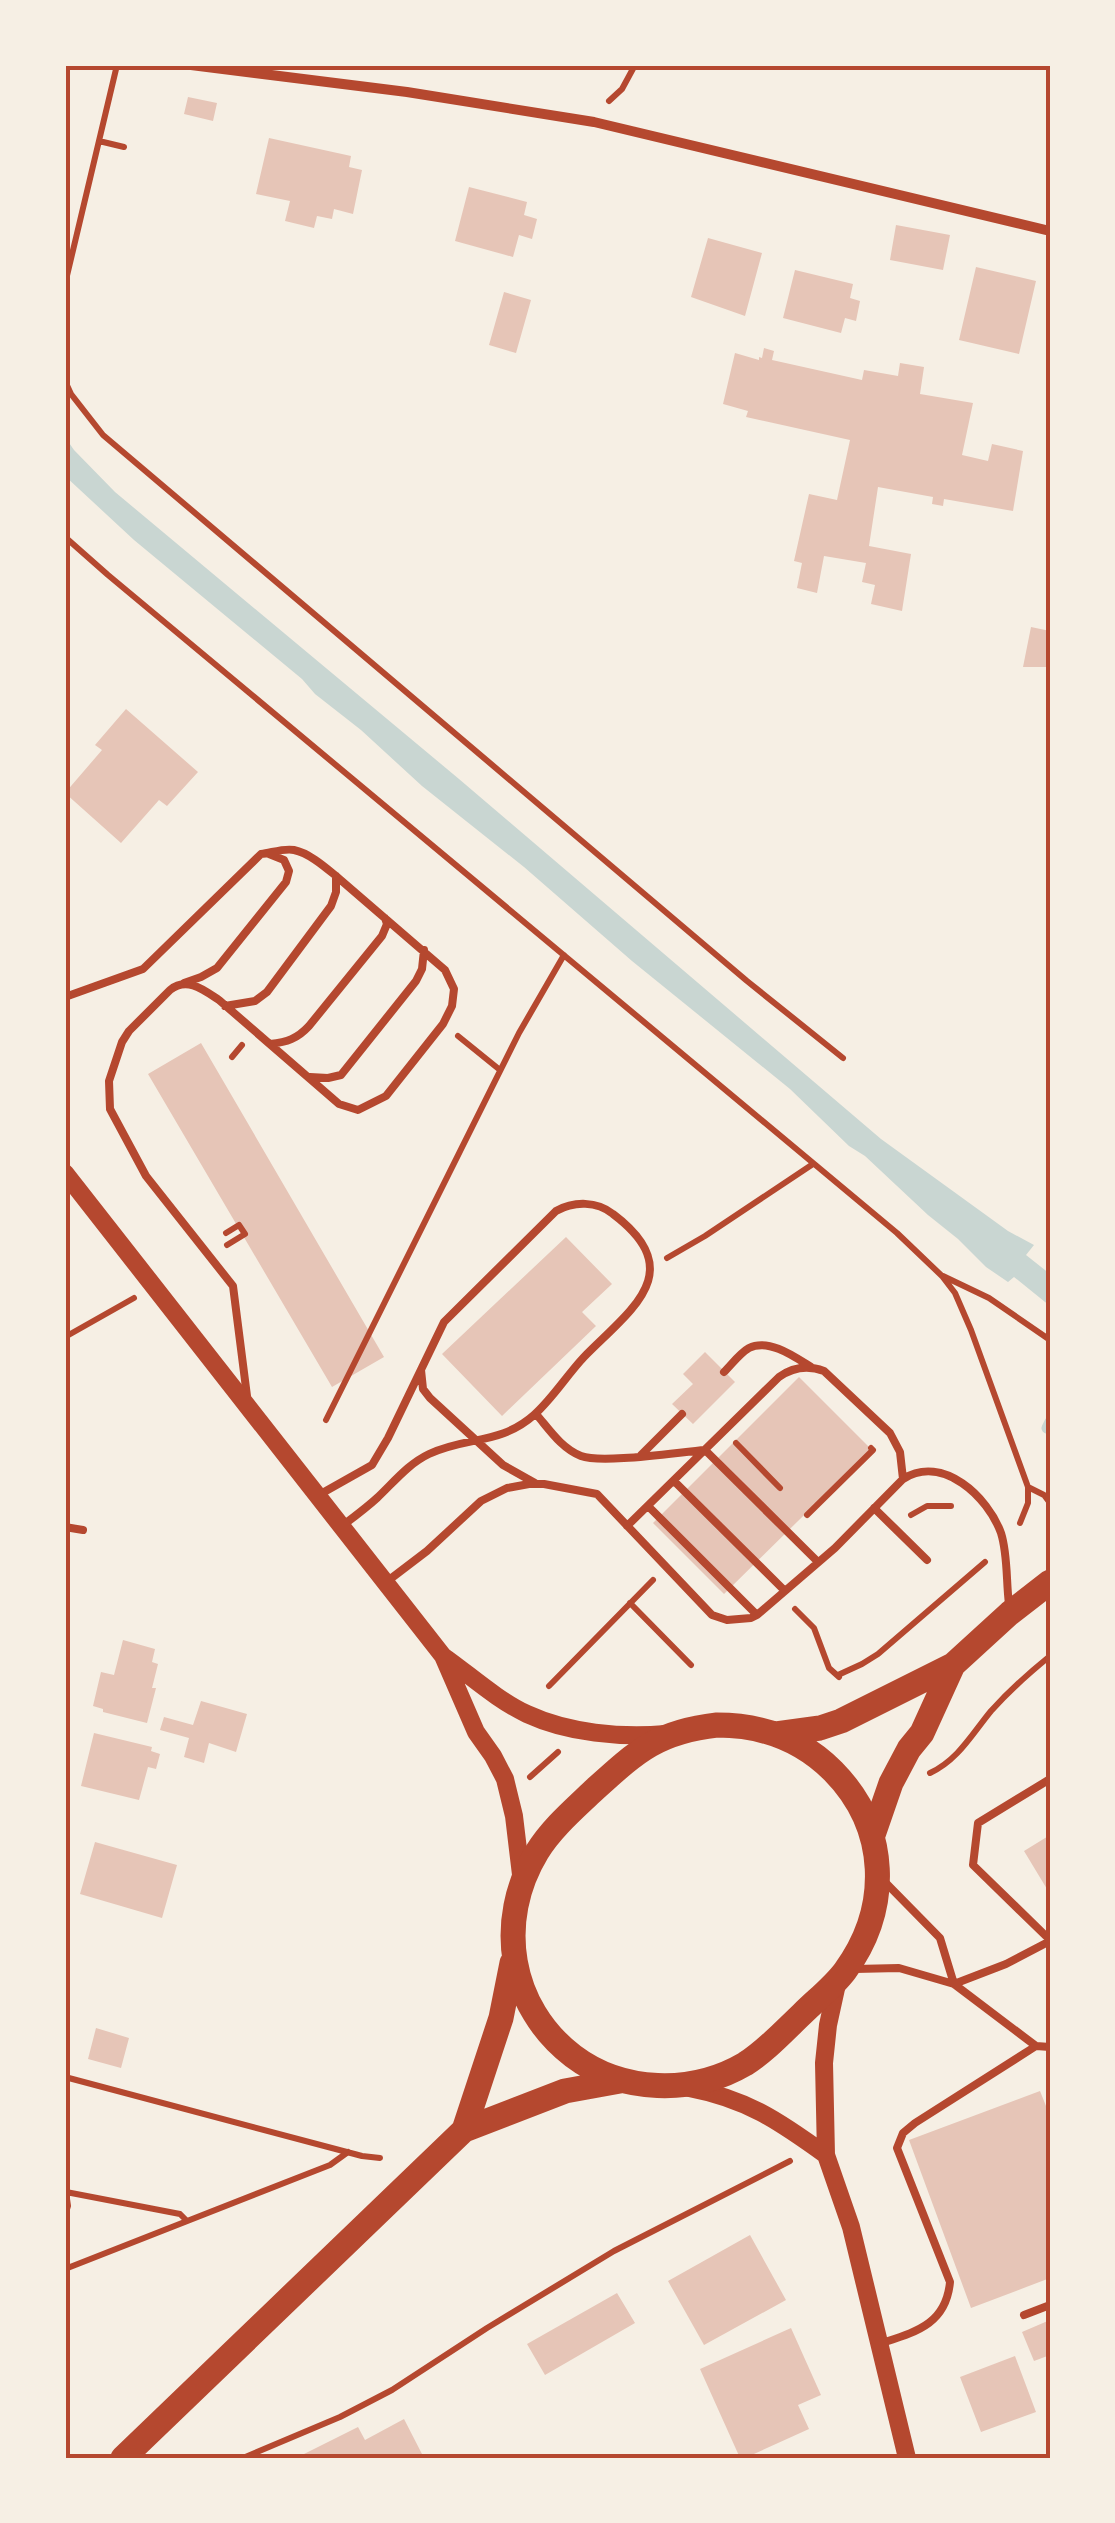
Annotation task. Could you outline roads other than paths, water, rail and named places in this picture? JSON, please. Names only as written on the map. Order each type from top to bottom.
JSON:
[{"type":"main road","points":[[776,1734],[842,1722],[953,1666],[1050,1582]]},
{"type":"main road","points":[[872,1835],[896,1773],[922,1734],[953,1666]]},
{"type":"main road","points":[[464,2130],[501,2018],[522,1884],[542,1844],[637,1752],[660,1739],[717,1724],[737,1724],[776,1734],[820,1758],[838,1776],[858,1801],[872,1835],[877,1893],[872,1922],[858,1950],[842,1974],[746,2063],[712,2078],[678,2086],[649,2085],[625,2081],[581,2062],[538,2020],[517,1977],[514,1953]]},
{"type":"main road","points":[[123,2458],[464,2130],[565,2091],[625,2081]]},
{"type":"street","points":[[192,65],[407,92],[594,122],[1050,231]]},
{"type":"street","points":[[65,1173],[443,1656],[476,1732],[505,1779],[522,1884]]},
{"type":"street","points":[[443,1656],[517,1709],[551,1723],[623,1735],[681,1732]]},
{"type":"street","points":[[842,1974],[828,2025],[824,2063],[826,2155],[851,2226],[906,2458]]},
{"type":"street","points":[[678,2086],[727,2097],[758,2110],[826,2155]]},
{"type":"lane","points":[[65,997],[143,968],[261,854],[295,850],[324,866],[384,915],[445,970],[454,989],[452,1006],[443,1024],[386,1096],[358,1110],[339,1104],[225,1006],[202,989],[184,983]]},
{"type":"lane","points":[[248,1405],[232,1286],[146,1176],[110,1110],[109,1080],[129,1031],[176,985],[217,968],[286,882],[289,871],[284,860],[267,854]]},
{"type":"lane","points":[[225,1006],[255,1001],[266,992],[331,906],[336,876]]},
{"type":"lane","points":[[270,1044],[287,1042],[309,1026],[382,936],[387,924],[384,915]]},
{"type":"lane","points":[[310,1077],[340,1075],[351,1064],[416,981],[424,950]]},
{"type":"lane","points":[[317,1496],[372,1466],[444,1322],[556,1211],[564,1206],[588,1204],[611,1212],[643,1244],[650,1267],[644,1296],[536,1414],[506,1434],[448,1446],[426,1456],[402,1472],[342,1526]]},
{"type":"lane","points":[[724,1372],[746,1350],[760,1345],[781,1350],[830,1375],[886,1429],[900,1452],[903,1479]]},
{"type":"lane","points":[[422,1366],[424,1391],[508,1468],[537,1484]]},
{"type":"lane","points":[[628,1526],[785,1372],[811,1367]]},
{"type":"lane","points":[[536,1414],[559,1442],[582,1457],[601,1459],[705,1450]]},
{"type":"lane","points":[[641,1456],[682,1414]]},
{"type":"lane","points":[[705,1450],[818,1562]]},
{"type":"lane","points":[[386,1583],[481,1501],[507,1488],[563,1486],[597,1494],[714,1616],[735,1620],[757,1615],[903,1479],[913,1473],[932,1472],[959,1480],[989,1507],[1002,1535],[1010,1613]]},
{"type":"lane","points":[[674,1480],[785,1591]]},
{"type":"lane","points":[[648,1506],[757,1615]]},
{"type":"lane","points":[[874,1508],[927,1560]]},
{"type":"lane","points":[[65,1527],[83,1530]]},
{"type":"lane","points":[[954,1984],[1006,1964],[1050,1940],[972,1865],[978,1823],[1050,1778]]},
{"type":"lane","points":[[877,1873],[940,1938],[954,1984]]},
{"type":"lane","points":[[842,1974],[899,1968],[954,1984],[1036,2046],[1050,2047]]},
{"type":"lane","points":[[880,2344],[933,2321],[949,2296],[950,2282],[897,2148],[902,2134],[1036,2046]]},
{"type":"lane","points":[[1024,2315],[1050,2305]]},
{"type":"waterway","points":[[1047,1428],[1050,1422]]}]
